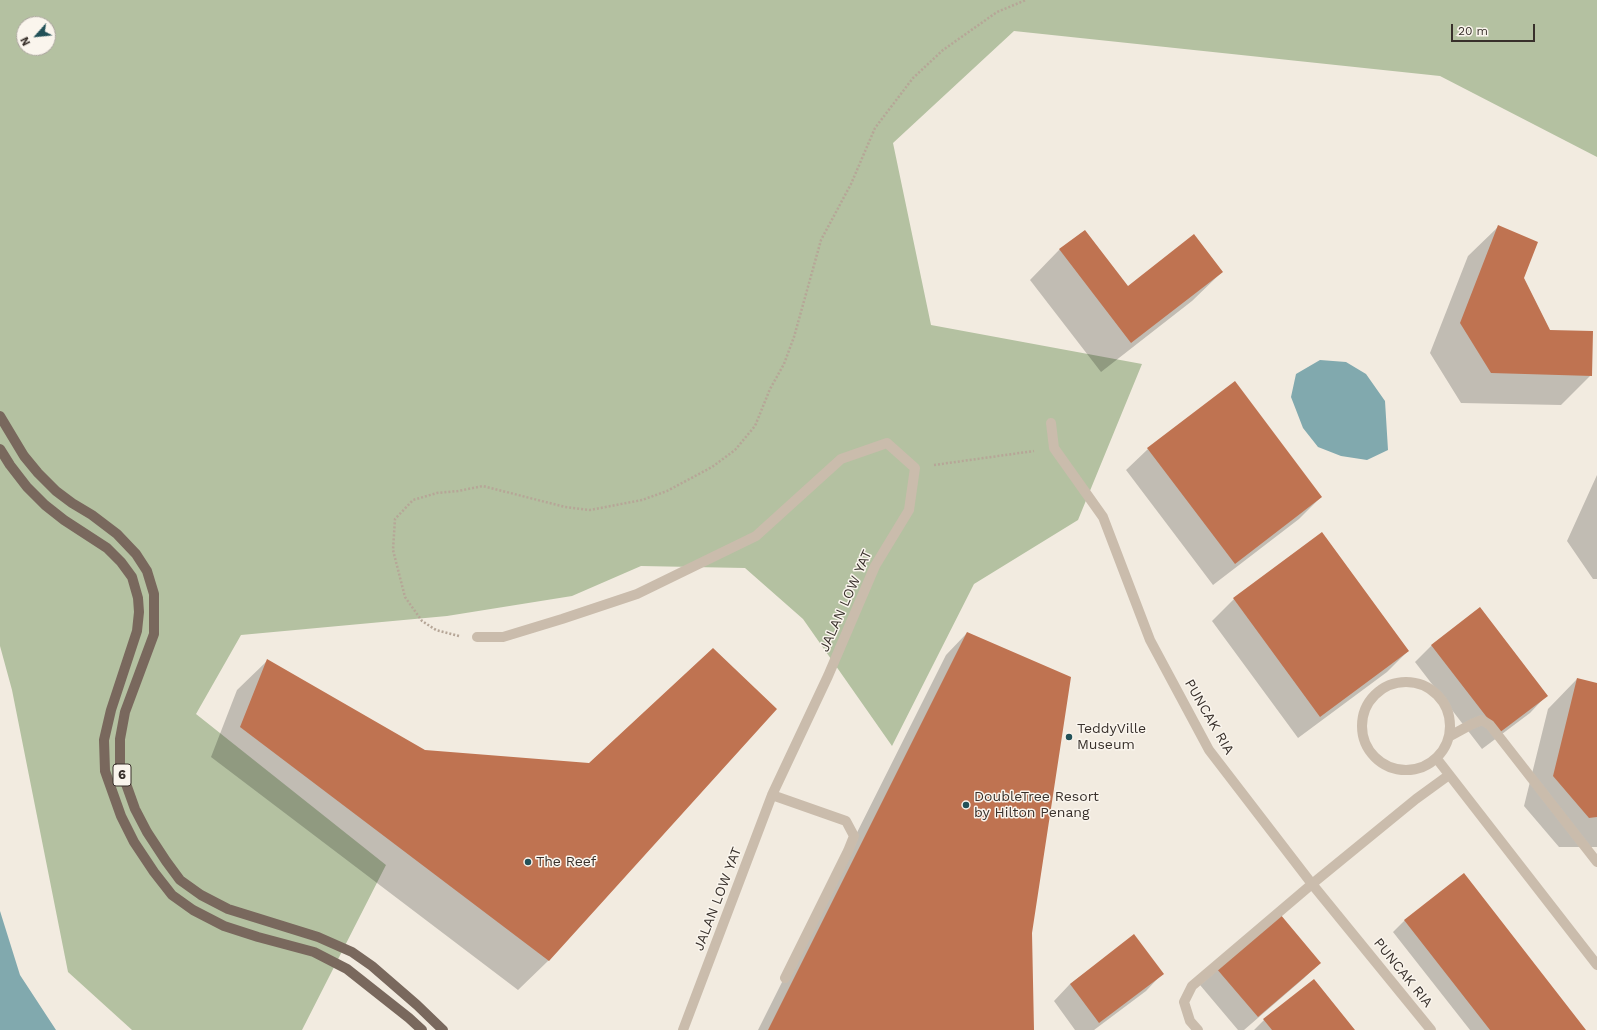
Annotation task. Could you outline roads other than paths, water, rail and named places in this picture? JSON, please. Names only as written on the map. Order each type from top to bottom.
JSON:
[{"type":"main road","name":"6","points":[[0,416],[24,456],[38,473],[67,499],[117,534],[136,554],[147,571],[154,594],[154,634],[125,712],[120,739],[120,767],[135,809],[166,861],[180,880],[201,895],[228,909],[318,937],[352,952],[372,966],[417,1004],[443,1030]]},
{"type":"main road","name":"6","points":[[0,449],[27,488],[64,520],[107,548],[121,562],[132,577],[138,598],[139,612],[137,631],[111,710],[104,740],[105,771],[114,797],[134,842],[154,872],[172,895],[193,910],[224,926],[314,952],[347,969],[422,1030]]},
{"type":"street","name":"PUNCAK RIA","points":[[1052,423],[1054,448],[1103,517],[1150,640],[1209,750],[1312,884],[1431,1030]]},
{"type":"street","name":"JALAN LOW YAT","points":[[478,637],[503,637],[562,620],[637,594],[749,540],[756,536],[841,459],[887,443],[914,468],[909,510],[875,566],[828,676],[772,795],[683,1030]]},
{"type":"street","points":[[1450,736],[1448,711],[1434,690],[1410,681],[1385,686],[1366,703],[1360,728],[1369,752],[1389,768],[1414,771],[1437,759],[1450,736],[1482,720],[1490,725],[1597,862]]},
{"type":"street","points":[[1437,759],[1472,802],[1597,965]]},
{"type":"street","points":[[1198,1030],[1190,1021],[1184,1002],[1192,986],[1312,884],[1449,775]]},
{"type":"street","points":[[772,795],[846,821],[854,836],[786,978]]},
{"type":"water","points":[[1320,360],[1346,362],[1366,374],[1385,401],[1388,450],[1367,460],[1341,456],[1318,447],[1303,428],[1291,397],[1296,374]]},
{"type":"water","points":[[0,911],[20,975],[56,1030],[0,1030]]},
{"type":"place","name":"TeddyVille Museum","points":[[1069,737]]},
{"type":"place","name":"DoubleTree Resort by Hilton Penang","points":[[966,805]]},
{"type":"place","name":"The Reef","points":[[528,862]]}]
